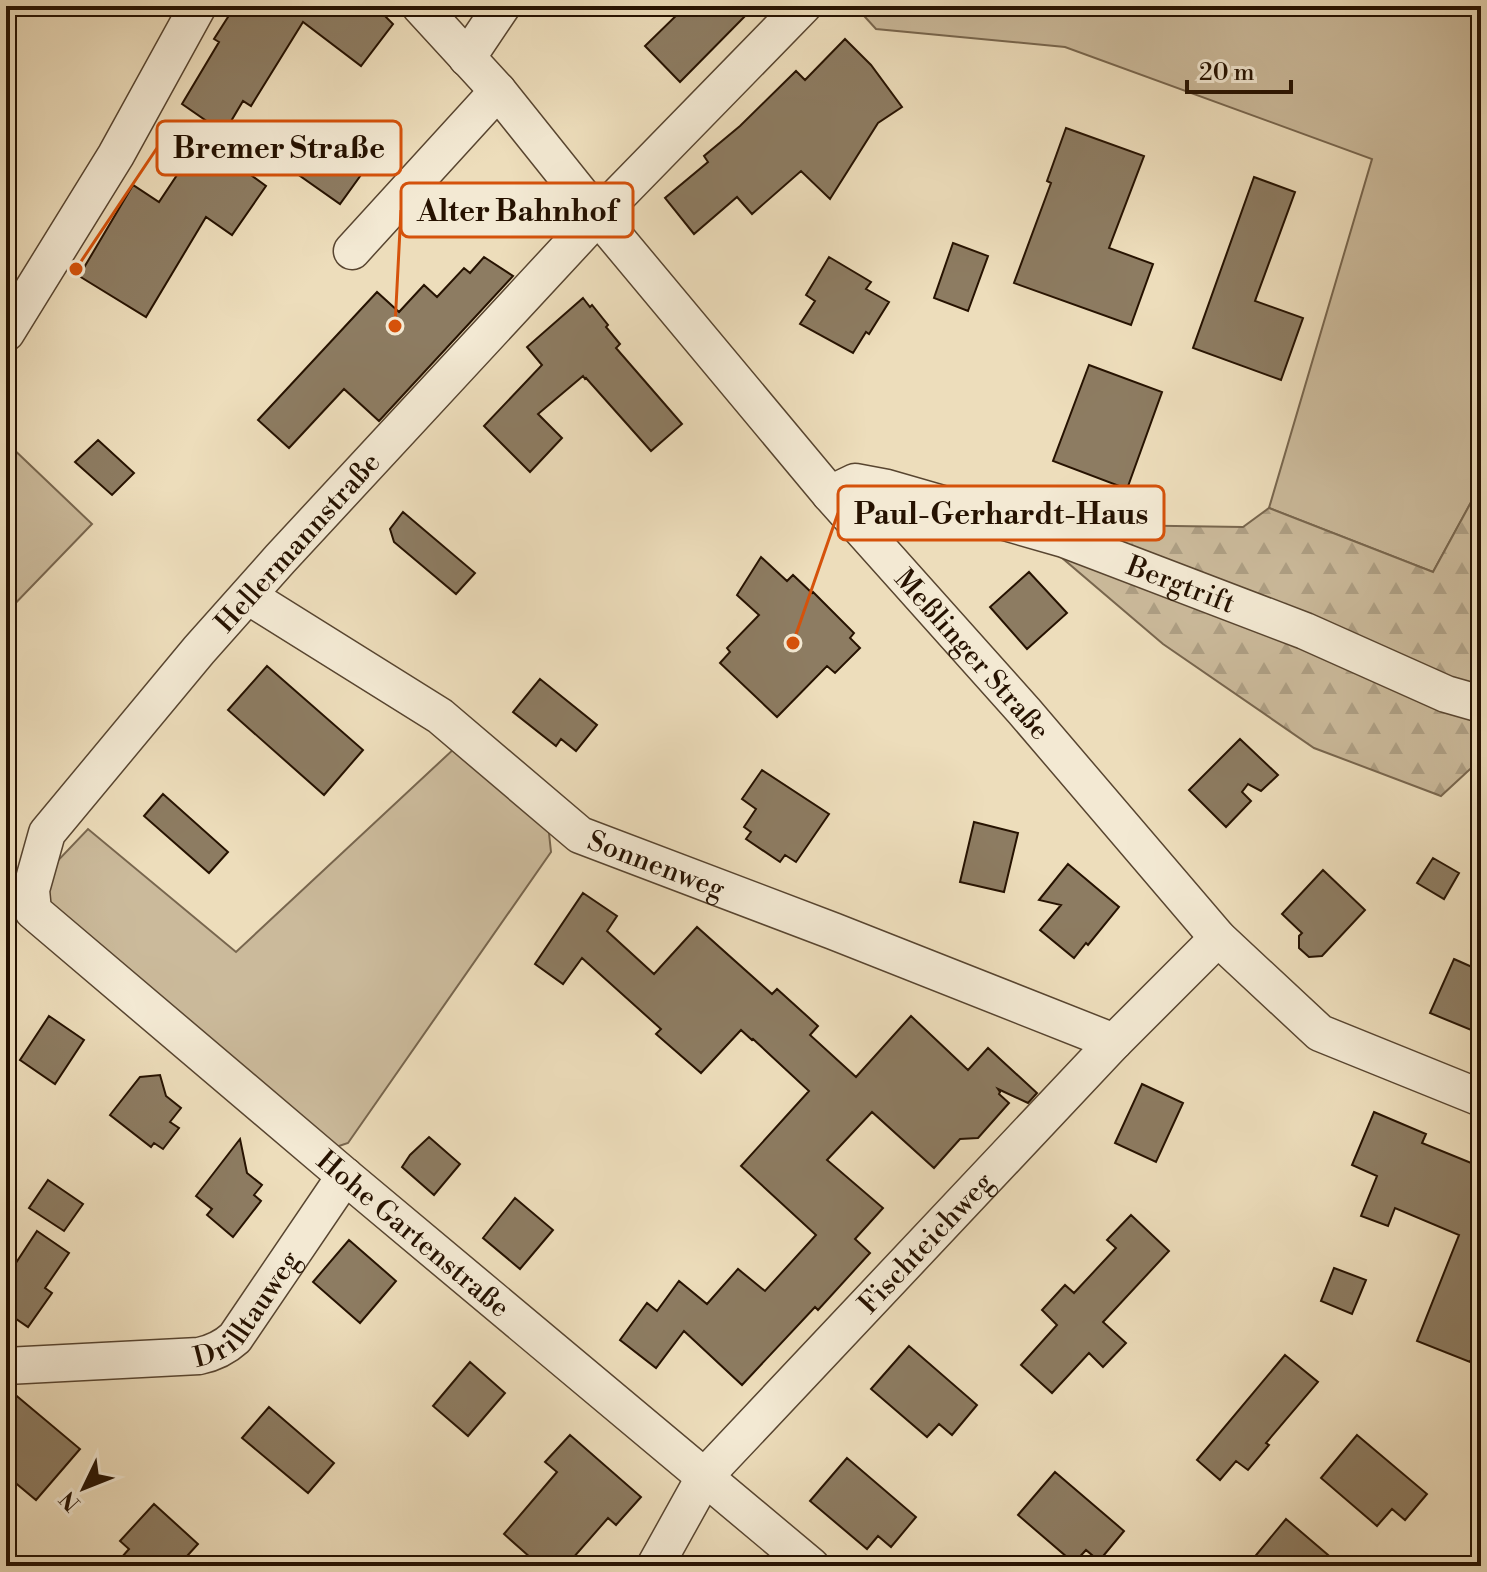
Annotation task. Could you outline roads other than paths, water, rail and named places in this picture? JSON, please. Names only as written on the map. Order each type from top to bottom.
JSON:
[{"type":"street","points":[[6,333],[116,155],[198,6]]},
{"type":"street","name":"Meßlinger Straße","points":[[420,6],[498,91],[830,494],[1024,711],[1218,938],[1320,1033],[1481,1098]]},
{"type":"street","points":[[467,58],[502,6]]},
{"type":"street","name":"Hellermannstraße","points":[[31,890],[47,833],[199,650],[598,216],[803,6]]},
{"type":"street","points":[[352,251],[498,91]]},
{"type":"street","name":"Bergtrift","points":[[830,494],[855,482],[887,488],[1064,539],[1305,631],[1446,694],[1481,704]]},
{"type":"street","name":"Sonnenweg","points":[[248,596],[440,716],[580,835],[1114,1042]]},
{"type":"street","name":"Hohe Gartenstraße","points":[[31,890],[33,911],[811,1566]]},
{"type":"street","name":"Fischteichweg","points":[[655,1566],[705,1476],[1114,1042],[1218,938]]},
{"type":"street","name":"Drilltauweg","points":[[6,1366],[199,1356],[226,1346],[235,1338],[345,1176]]},
{"type":"place","name":"Bremer Straße","points":[[76,269]]},
{"type":"place","name":"Alter Bahnhof","points":[[395,326]]},
{"type":"place","name":"Paul-Gerhardt-Haus","points":[[793,643]]}]
